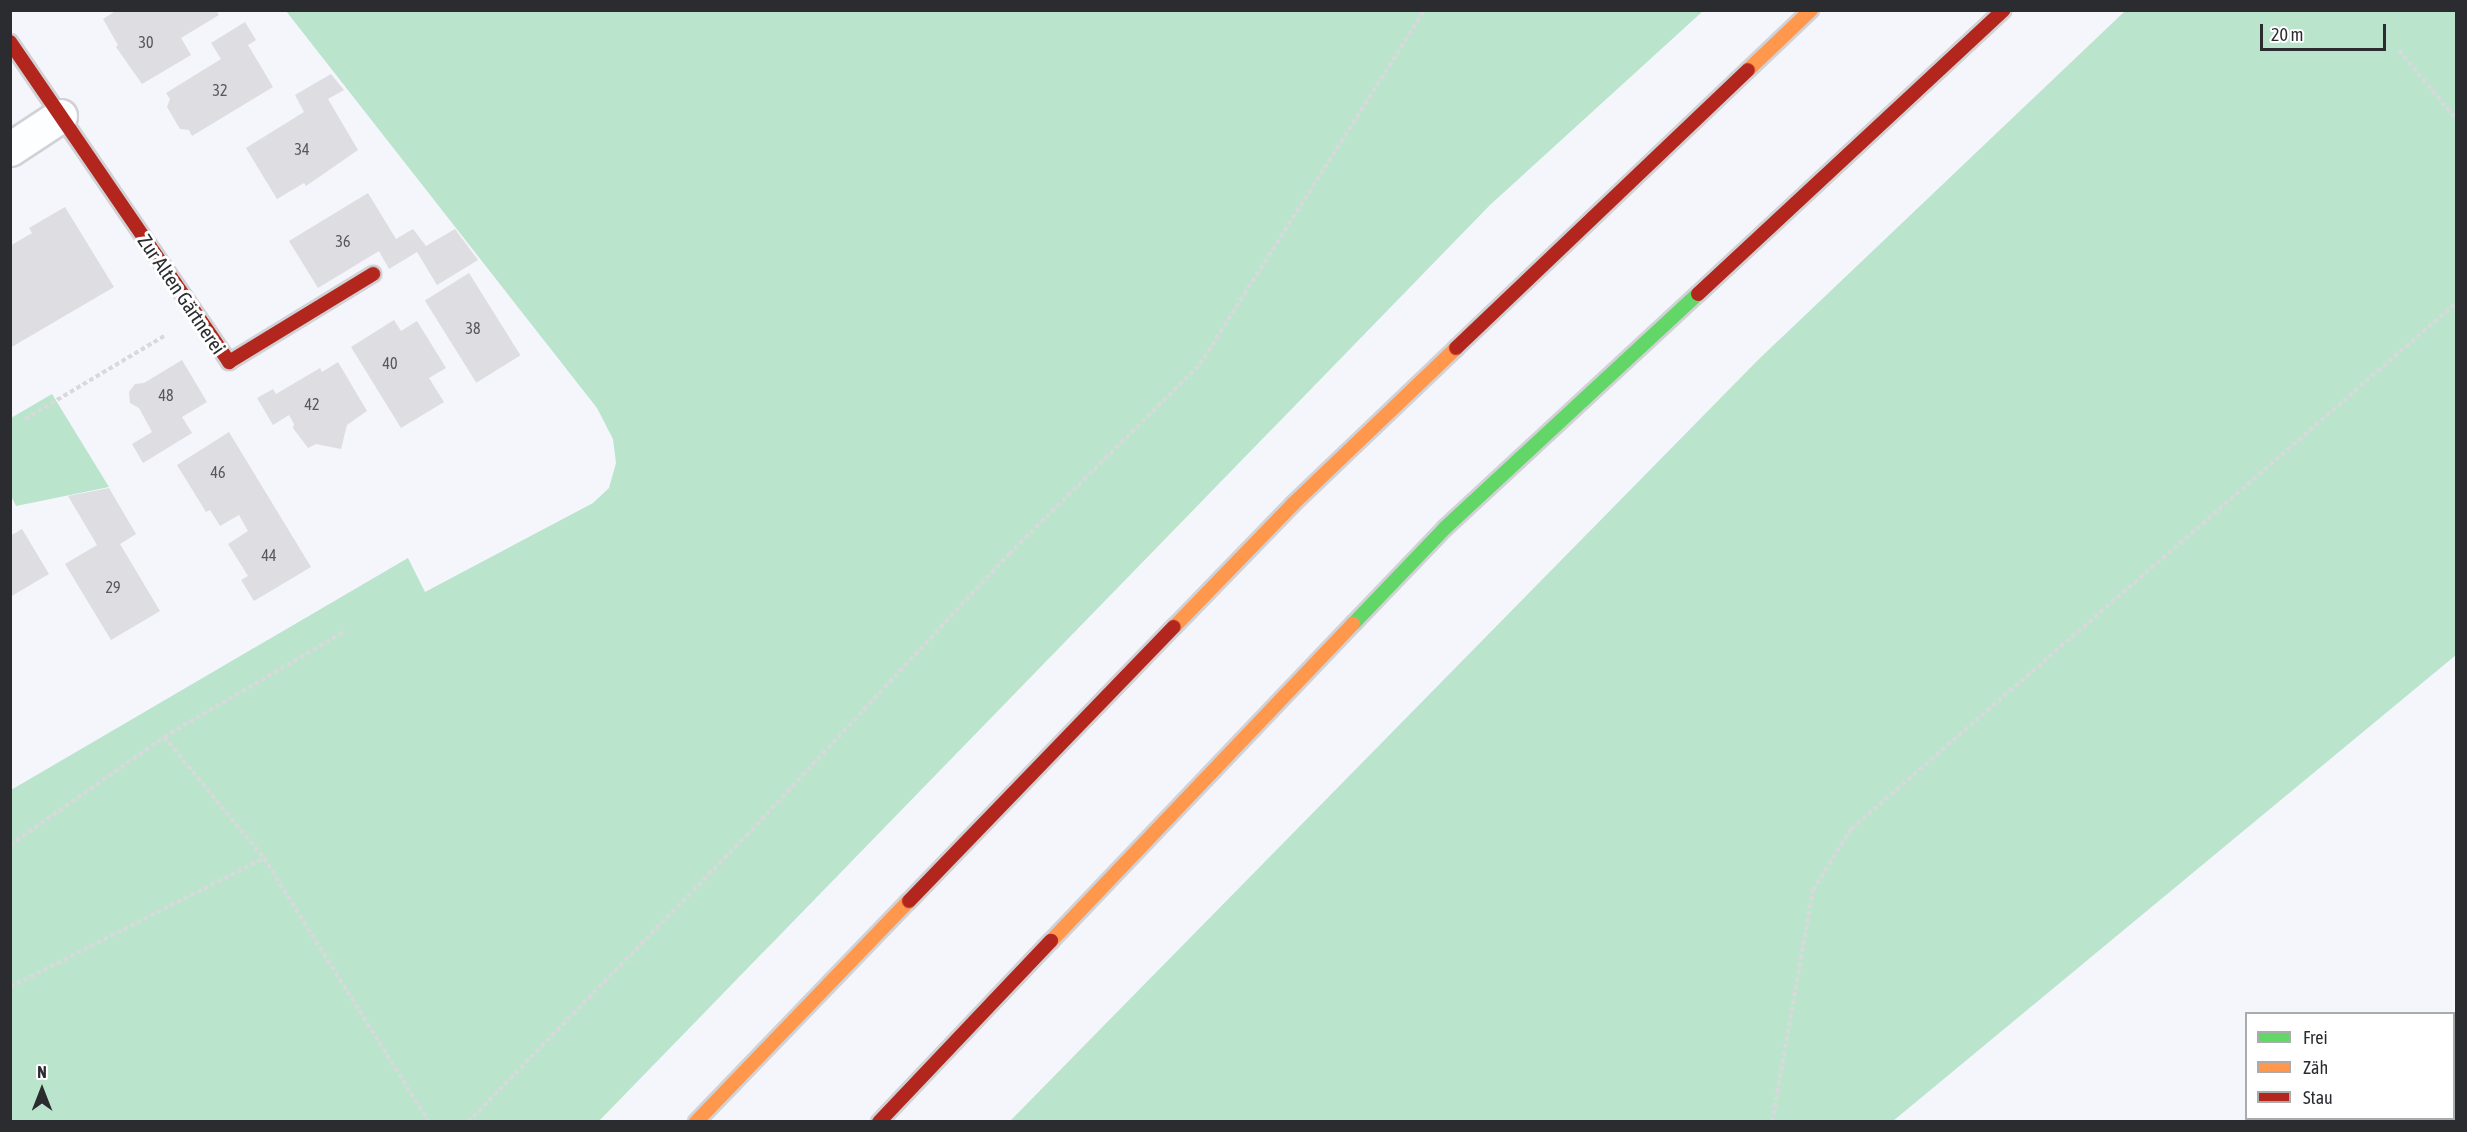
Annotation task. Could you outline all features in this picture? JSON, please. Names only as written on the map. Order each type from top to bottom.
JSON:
[{"type":"main road","points":[[696,1122],[1293,504],[1811,10]]},
{"type":"main road","points":[[879,1122],[1445,528],[2004,10]]},
{"type":"main road","name":"Zur Alten Gärtnerei","points":[[10,42],[229,362],[373,274]]},
{"type":"street","points":[[10,148],[60,116]]},
{"type":"path","points":[[468,1122],[746,836],[1009,554],[1200,364],[1425,10]]},
{"type":"path","points":[[2399,50],[2457,119]]},
{"type":"path","points":[[1772,1122],[1813,890],[1851,829],[2457,303]]},
{"type":"path","points":[[25,419],[198,316]]},
{"type":"path","points":[[10,845],[164,738],[344,632]]},
{"type":"path","points":[[164,738],[264,858],[429,1122]]},
{"type":"path","points":[[10,987],[264,858]]},
{"type":"green space","points":[[286,11],[1703,11],[1490,205],[599,1121],[11,1121],[11,790],[408,558],[425,592],[593,503],[609,488],[616,463],[613,439],[597,408]]},
{"type":"green space","points":[[2125,11],[2456,11],[2456,655],[1893,1121],[1010,1121],[1758,360]]},
{"type":"green space","points":[[52,394],[109,487],[16,506],[11,496],[11,418]]},
{"type":"building","points":[[117,10],[216,10],[219,15],[181,38],[191,55],[142,84],[116,47],[118,45],[103,19]]},
{"type":"building","points":[[245,22],[256,40],[248,45],[273,87],[192,136],[189,130],[180,129],[167,107],[170,99],[166,93],[221,59],[211,43]]},
{"type":"building","points":[[331,74],[344,90],[328,99],[358,150],[306,186],[304,183],[277,199],[246,148],[304,112],[295,95]]},
{"type":"building","points":[[368,193],[396,239],[413,229],[426,246],[455,229],[478,260],[437,285],[417,252],[389,269],[379,251],[318,288],[289,241]]},
{"type":"building","points":[[65,207],[114,287],[10,348],[10,246],[32,233],[29,228]]},
{"type":"building","points":[[469,273],[520,355],[476,383],[425,301]]},
{"type":"building","points":[[394,320],[401,331],[417,321],[446,368],[429,378],[444,402],[401,428],[351,347]]},
{"type":"building","points":[[182,360],[207,402],[182,417],[192,433],[143,463],[132,444],[152,432],[139,408],[130,403],[129,392],[135,384],[144,383]]},
{"type":"building","points":[[338,362],[367,411],[347,425],[341,449],[316,444],[308,448],[293,428],[294,424],[289,415],[273,425],[257,398],[273,389],[276,394],[320,368],[322,372]]},
{"type":"building","points":[[229,432],[311,567],[254,601],[241,580],[248,576],[228,544],[248,531],[239,515],[220,526],[210,510],[206,512],[177,465]]},
{"type":"building","points":[[109,488],[136,534],[120,544],[160,611],[111,640],[65,564],[97,545],[68,496]]},
{"type":"building","points":[[22,529],[49,574],[10,597],[10,536]]},
{"type":"traffic: fast","points":[[1353,624],[1445,528],[1698,294]]},
{"type":"traffic: slow","points":[[1748,70],[1811,10]]},
{"type":"traffic: slow","points":[[1174,627],[1293,504],[1456,348]]},
{"type":"traffic: slow","points":[[1051,941],[1353,624]]},
{"type":"traffic: slow","points":[[696,1122],[909,901]]},
{"type":"traffic: jam","points":[[1698,294],[2004,10]]},
{"type":"traffic: jam","points":[[10,42],[229,362],[373,274]]},
{"type":"traffic: jam","points":[[1456,348],[1748,70]]},
{"type":"traffic: jam","points":[[909,901],[1174,627]]},
{"type":"traffic: jam","points":[[879,1122],[1051,941]]}]
